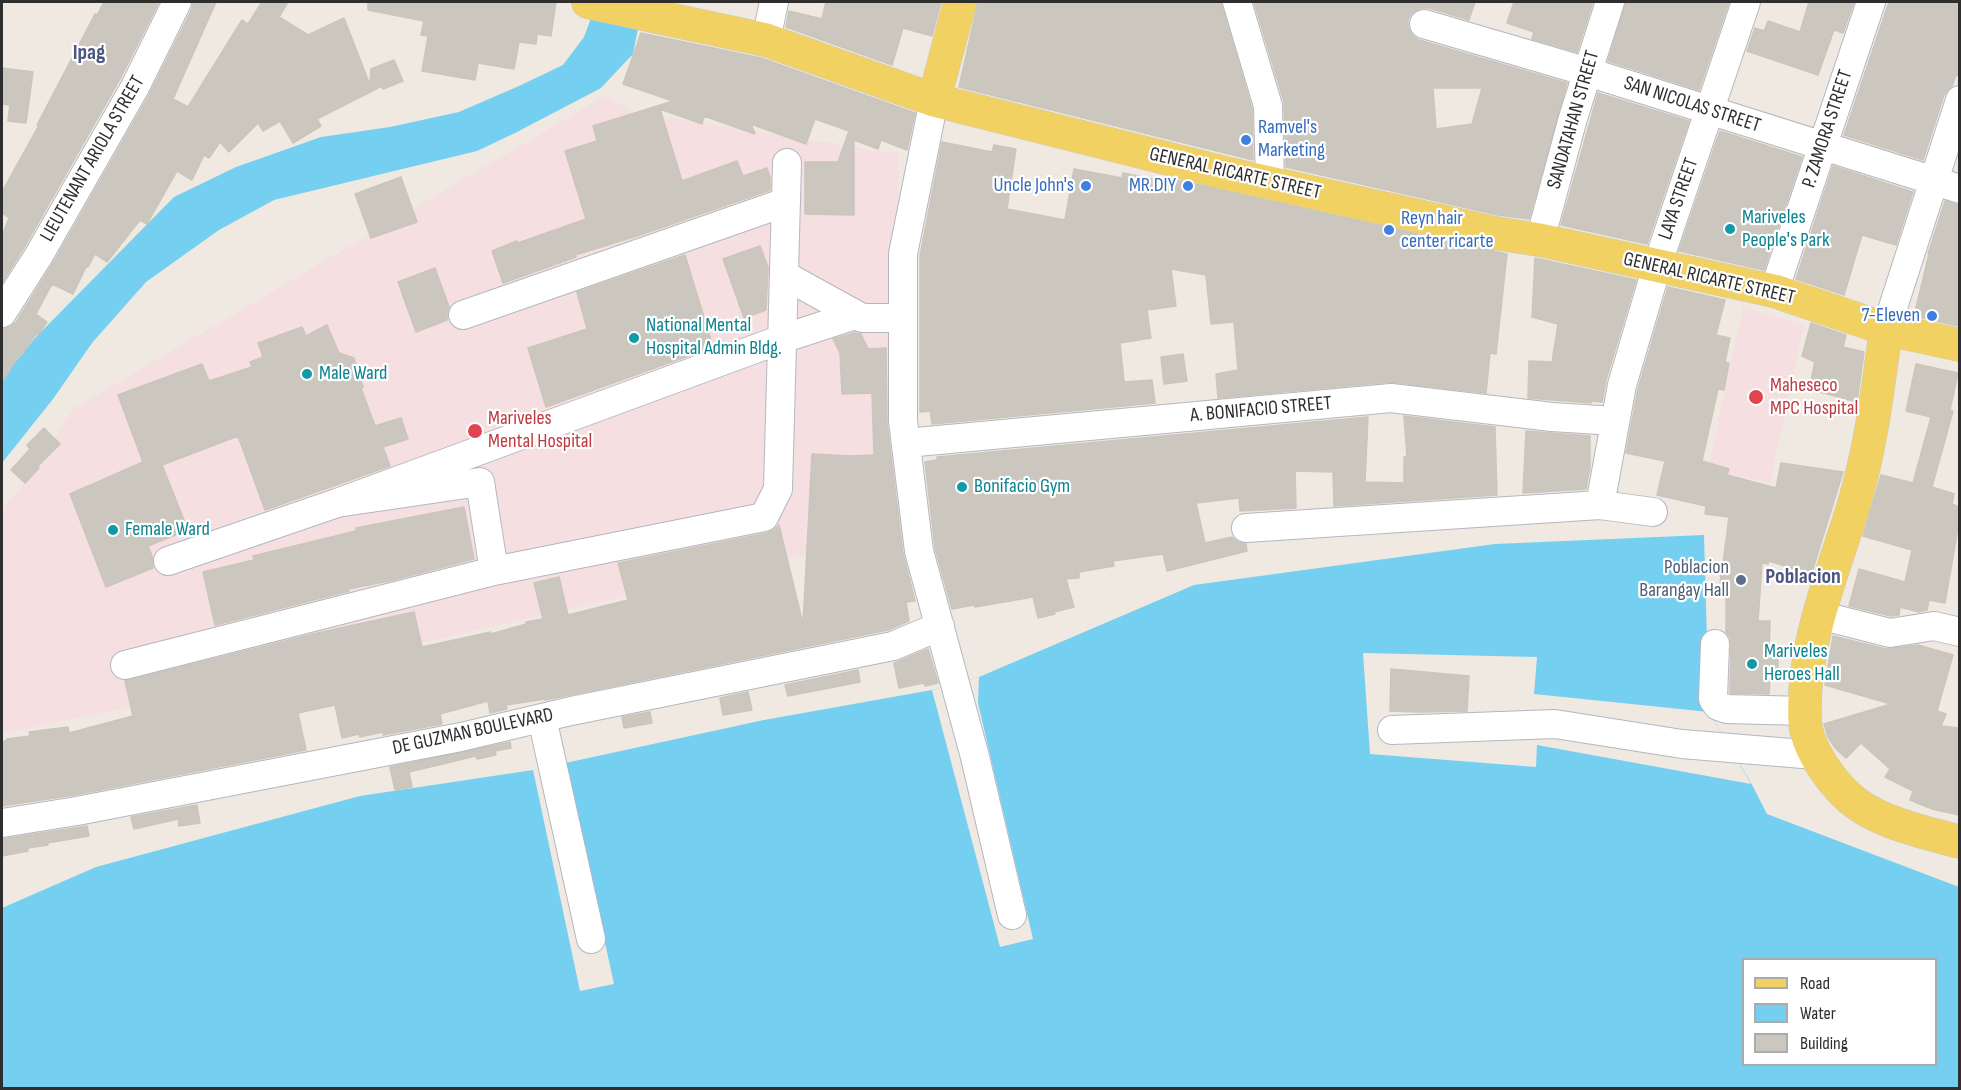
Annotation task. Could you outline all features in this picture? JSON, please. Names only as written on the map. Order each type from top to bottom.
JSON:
[{"type":"main road","name":"GENERAL RICARTE STREET","points":[[588,2],[766,40],[934,100],[1270,183],[1774,291],[1886,329],[1959,345]]},
{"type":"main road","points":[[934,100],[960,2]]},
{"type":"main road","points":[[1886,329],[1873,424],[1859,487],[1819,615],[1807,675],[1805,723],[1815,755],[1831,779],[1857,804],[1887,821],[1959,842]]},
{"type":"street","name":"LIEUTENANT ARIOLA STREET","points":[[2,313],[39,255],[135,87],[177,2]]},
{"type":"street","points":[[766,40],[774,2]]},
{"type":"street","points":[[1238,2],[1268,106],[1270,183]]},
{"type":"street","name":"SANDATAHAN STREET","points":[[1540,240],[1573,118],[1610,2]]},
{"type":"street","name":"LAYA STREET","points":[[1600,505],[1622,385],[1657,266],[1746,2]]},
{"type":"street","name":"P. ZAMORA STREET","points":[[1774,291],[1871,2]]},
{"type":"street","name":"SAN NICOLAS STREET","points":[[1424,24],[1588,72],[1946,185]]},
{"type":"street","points":[[934,100],[903,254],[903,421],[919,551],[975,757],[1011,915]]},
{"type":"street","points":[[1886,329],[1946,185],[1959,100]]},
{"type":"street","points":[[125,665],[494,571],[764,517],[778,489],[787,163]]},
{"type":"street","points":[[463,315],[786,202]]},
{"type":"street","points":[[784,275],[862,318],[903,318]]},
{"type":"street","points":[[168,561],[337,502],[782,339],[855,315]]},
{"type":"street","name":"A. BONIFACIO STREET","points":[[906,443],[1391,398],[1552,417],[1615,421]]},
{"type":"street","points":[[337,502],[480,482],[494,571]]},
{"type":"street","points":[[1246,528],[1600,505],[1653,512]]},
{"type":"street","points":[[1819,615],[1890,633],[1934,626],[1959,632]]},
{"type":"street","name":"DE GUZMAN BOULEVARD","points":[[2,823],[77,811],[461,737],[542,718],[893,646],[940,626]]},
{"type":"street","points":[[1715,644],[1713,699],[1718,706],[1727,709],[1806,711]]},
{"type":"street","points":[[542,718],[591,939]]},
{"type":"street","points":[[1392,730],[1555,724],[1682,744],[1815,755]]},
{"type":"shaded area","name":"Mariveles Mental Hospital","points":[[605,96],[634,112],[899,154],[891,453],[858,455],[861,542],[308,669],[2,734],[2,509],[27,481],[73,409]]},
{"type":"shaded area","name":"Maheseco MPC Hospital","points":[[1743,307],[1804,325],[1770,483],[1708,470]]},
{"type":"water","points":[[597,2],[643,2],[633,54],[601,88],[477,151],[274,200],[219,230],[146,282],[92,343],[53,399],[2,463],[2,378],[35,338],[174,197],[236,167],[321,137],[390,127],[459,112],[519,86],[563,65],[584,37]]},
{"type":"water","points":[[1704,535],[1709,712],[1767,814],[1959,887],[1959,1088],[2,1088],[2,908],[96,867],[360,796],[533,770],[764,720],[932,690],[979,677],[1194,585],[1495,544]]},
{"type":"pier","points":[[1363,653],[1537,657],[1534,694],[1709,712],[1751,784],[1537,745],[1536,767],[1370,754]]},
{"type":"pier","points":[[979,677],[978,703],[1033,939],[1000,947],[932,690]]},
{"type":"pier","points":[[566,763],[614,984],[580,991],[533,770]]},
{"type":"building","points":[[104,2],[159,2],[120,79],[2,283],[2,236],[9,218],[2,213],[2,192],[95,14],[97,15]]},
{"type":"building","points":[[193,2],[216,2],[173,99],[188,107],[242,20],[248,24],[262,2],[288,2],[279,17],[308,35],[344,18],[370,85],[371,69],[394,60],[403,81],[383,89],[382,86],[317,119],[321,126],[293,143],[280,121],[263,131],[258,123],[229,152],[220,142],[209,158],[204,155],[192,180],[177,171],[147,224],[140,220],[107,262],[95,254],[73,294],[52,284],[36,314],[47,322],[21,356],[19,355],[2,382],[2,329],[16,322],[53,263],[149,95],[192,9]]},
{"type":"building","points":[[368,2],[556,2],[551,36],[537,34],[536,44],[519,42],[514,69],[478,63],[475,80],[422,71],[428,36],[421,35],[424,21],[368,10]]},
{"type":"building","points":[[826,2],[941,2],[932,36],[903,28],[892,65],[786,27],[789,11],[822,19]]},
{"type":"building","points":[[978,2],[1221,2],[1252,109],[1253,160],[959,87]]},
{"type":"building","points":[[1254,2],[1475,2],[1469,20],[1429,8],[1421,8],[1412,13],[1408,19],[1408,27],[1412,35],[1419,40],[1567,83],[1529,219],[1498,215],[1286,167],[1284,102]],"holes":[[[1433,88],[1482,88],[1472,124],[1436,129]]]},
{"type":"building","points":[[1514,2],[1593,2],[1577,52],[1532,39],[1534,32],[1507,23]]},
{"type":"building","points":[[1626,2],[1729,2],[1699,90],[1608,61]]},
{"type":"building","points":[[1809,2],[1854,2],[1843,33],[1834,30],[1818,75],[1747,51],[1755,28],[1764,31],[1768,21],[1800,32]]},
{"type":"building","points":[[1889,2],[1959,2],[1959,76],[1956,75],[1952,86],[1944,95],[1923,160],[1844,135]]},
{"type":"building","points":[[641,33],[761,58],[915,113],[907,150],[881,140],[878,149],[854,140],[854,215],[805,214],[805,162],[838,162],[849,131],[815,119],[806,144],[751,124],[755,134],[704,116],[702,124],[660,109],[682,181],[737,161],[743,176],[767,168],[770,190],[575,255],[576,257],[503,283],[492,251],[586,219],[565,151],[597,141],[593,126],[673,101],[623,84]]},
{"type":"building","points":[[2,68],[33,72],[26,123],[8,121],[10,105],[2,104]]},
{"type":"building","points":[[1598,93],[1689,121],[1647,244],[1561,225]]},
{"type":"building","points":[[1720,131],[1802,157],[1764,270],[1679,251]]},
{"type":"building","points":[[942,142],[992,152],[994,145],[1016,149],[1007,209],[1065,220],[1074,169],[1122,178],[1123,173],[1172,183],[1173,179],[1507,254],[1496,354],[1490,353],[1486,393],[1390,382],[1218,398],[1216,374],[1238,370],[1234,322],[1211,324],[1206,275],[1171,269],[1176,306],[1147,310],[1151,338],[1120,343],[1124,382],[1152,380],[1155,403],[932,424],[930,411],[920,412],[920,256]]},
{"type":"building","points":[[1833,166],[1913,192],[1896,245],[1862,235],[1844,295],[1796,279]]},
{"type":"building","points":[[401,177],[417,222],[371,238],[355,194]]},
{"type":"building","points":[[1945,201],[1959,205],[1959,326],[1914,316],[1928,254]]},
{"type":"building","points":[[760,246],[768,267],[766,310],[744,318],[723,259]]},
{"type":"building","name":"National Mental Hospital Admin Bldg.","points":[[685,255],[713,347],[546,407],[528,348],[587,329],[577,292]]},
{"type":"building","points":[[1535,258],[1636,280],[1606,380],[1602,402],[1528,398],[1529,361],[1552,362],[1558,324],[1532,317]]},
{"type":"building","points":[[435,268],[449,307],[447,320],[416,332],[398,282]]},
{"type":"building","points":[[1668,287],[1725,300],[1716,335],[1730,338],[1725,362],[1729,363],[1724,390],[1718,389],[1702,461],[1729,469],[1727,475],[1776,488],[1781,463],[1843,472],[1812,572],[1769,561],[1768,564],[1762,563],[1758,621],[1770,621],[1769,652],[1778,652],[1778,675],[1770,675],[1769,694],[1730,693],[1731,644],[1726,632],[1726,596],[1720,595],[1721,562],[1723,563],[1729,517],[1705,514],[1706,506],[1657,495],[1665,461],[1626,453],[1638,389]]},
{"type":"building","points":[[1811,323],[1846,335],[1843,347],[1864,352],[1857,402],[1809,389],[1815,362],[1802,356]]},
{"type":"building","points":[[327,325],[339,353],[354,358],[363,387],[361,388],[375,426],[401,418],[408,439],[383,447],[390,466],[265,510],[238,436],[162,465],[188,530],[148,546],[153,568],[106,587],[70,494],[143,462],[118,395],[202,364],[209,381],[252,367],[250,362],[263,357],[258,343],[302,327],[306,336]]},
{"type":"building","points":[[854,333],[861,334],[868,349],[886,348],[887,423],[903,553],[915,601],[906,602],[909,621],[888,630],[545,700],[506,705],[507,709],[490,713],[488,701],[440,714],[442,724],[383,735],[383,732],[342,738],[335,705],[298,713],[306,750],[74,795],[2,806],[2,742],[7,739],[30,736],[29,732],[68,727],[69,733],[133,716],[125,681],[313,634],[414,612],[422,647],[491,632],[491,634],[526,624],[526,622],[543,619],[534,583],[559,577],[568,615],[628,600],[618,563],[767,533],[779,525],[803,624],[812,454],[874,455],[872,393],[842,394],[840,353],[833,339]]},
{"type":"building","points":[[1183,354],[1187,381],[1164,384],[1161,357]]},
{"type":"building","points":[[1916,364],[1958,373],[1950,410],[1953,411],[1932,487],[1954,494],[1952,504],[1959,507],[1959,522],[1945,603],[1929,600],[1927,610],[1919,612],[1900,607],[1899,615],[1891,616],[1849,606],[1859,569],[1905,582],[1912,550],[1863,536],[1881,475],[1913,483],[1931,417],[1906,411]]},
{"type":"building","points":[[1404,416],[1495,427],[1497,495],[1334,506],[1333,472],[1295,471],[1296,508],[1240,511],[1239,498],[1196,503],[1205,543],[1232,537],[1246,544],[1247,551],[1167,571],[1163,554],[1113,561],[1114,566],[1079,572],[1079,578],[1066,579],[1074,607],[1038,618],[1033,597],[952,609],[935,548],[925,462],[937,460],[937,457],[1368,417],[1365,482],[1404,483],[1404,457],[1407,457]]},
{"type":"building","points":[[44,428],[60,444],[25,483],[11,470],[30,449],[27,445]]},
{"type":"building","points":[[1526,431],[1590,436],[1590,467],[1586,489],[1523,493]]},
{"type":"building","points":[[464,507],[474,559],[348,589],[349,591],[215,625],[203,572],[254,560],[253,556],[356,531],[356,528]]},
{"type":"building","points":[[1833,636],[1886,649],[1918,645],[1953,655],[1937,711],[1946,714],[1941,726],[1959,728],[1959,815],[1932,809],[1910,800],[1913,791],[1885,777],[1890,769],[1861,743],[1846,758],[1836,749],[1828,737],[1824,724],[1891,704],[1825,685]]},
{"type":"building","points":[[928,649],[938,683],[899,688],[894,663]]},
{"type":"building","points":[[1391,669],[1469,676],[1467,711],[1390,711]]},
{"type":"building","points":[[858,670],[860,682],[788,696],[785,685]]},
{"type":"building","points":[[748,692],[752,710],[723,715],[720,698]]},
{"type":"building","points":[[650,712],[652,723],[624,728],[622,717]]},
{"type":"building","points":[[510,742],[511,748],[495,751],[496,755],[477,759],[476,756],[409,772],[412,787],[395,790],[390,767]]},
{"type":"building","points":[[197,805],[200,823],[179,826],[178,819],[134,829],[131,817]]},
{"type":"building","points":[[87,826],[89,836],[47,843],[48,845],[28,848],[28,851],[2,856],[2,839]]},
{"type":"place","name":"Ramvel's Marketing","points":[[1246,140]]},
{"type":"place","name":"Uncle John's","points":[[1086,186]]},
{"type":"place","name":"MR.DIY","points":[[1188,186]]},
{"type":"place","name":"Mariveles People's Park","points":[[1730,229]]},
{"type":"place","name":"Reyn hair center ricarte","points":[[1389,230]]},
{"type":"place","name":"7-Eleven","points":[[1932,316]]},
{"type":"place","name":"National Mental Hospital Admin Bldg.","points":[[634,338]]},
{"type":"place","name":"Male Ward","points":[[307,374]]},
{"type":"place","name":"Maheseco MPC Hospital","points":[[1756,397]]},
{"type":"place","name":"Mariveles Mental Hospital","points":[[475,431]]},
{"type":"place","name":"Bonifacio Gym","points":[[962,487]]},
{"type":"place","name":"Female Ward","points":[[113,530]]},
{"type":"place","name":"Poblacion Barangay Hall","points":[[1741,580]]},
{"type":"place","name":"Mariveles Heroes Hall","points":[[1752,664]]},
{"type":"district","name":"Ipag","points":[[89,53]]},
{"type":"district","name":"Poblacion","points":[[1803,577]]}]
